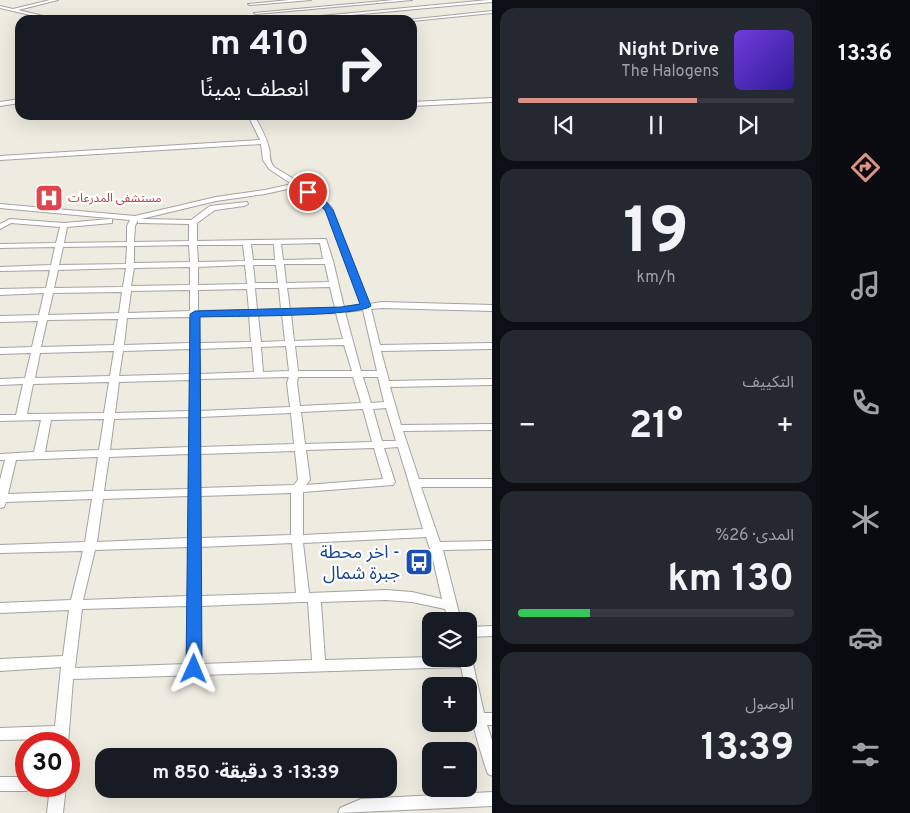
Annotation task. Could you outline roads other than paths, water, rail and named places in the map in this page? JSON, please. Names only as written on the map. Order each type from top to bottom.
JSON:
[{"type":"street","points":[[12,10],[56,0]]},
{"type":"street","points":[[249,2],[309,0]]},
{"type":"street","points":[[320,0],[336,14]]},
{"type":"street","points":[[358,0],[376,15]]},
{"type":"street","points":[[249,2],[256,13],[410,0]]},
{"type":"street","points":[[422,0],[446,17]]},
{"type":"street","points":[[446,0],[454,4]]},
{"type":"street","points":[[285,1],[298,15]]},
{"type":"street","points":[[327,15],[492,1]]},
{"type":"street","points":[[0,7],[35,15]]},
{"type":"street","points":[[417,19],[492,12]]},
{"type":"street","points":[[417,102],[492,100]]},
{"type":"street","points":[[0,104],[15,102]]},
{"type":"street","points":[[253,120],[264,142],[266,160],[271,168],[321,200],[329,210],[366,306],[390,405],[430,533],[436,546],[451,612]]},
{"type":"street","points":[[0,158],[264,142]]},
{"type":"street","points":[[10,221],[64,225],[134,220],[216,199],[265,192],[296,184]]},
{"type":"street","points":[[0,206],[134,220],[193,222],[211,209],[244,204]]},
{"type":"street","points":[[1,229],[27,209]]},
{"type":"street","points":[[62,732],[76,604],[90,546],[98,495],[127,290],[134,220]]},
{"type":"street","points":[[193,222],[196,376],[194,669]]},
{"type":"street","points":[[21,417],[64,225]]},
{"type":"street","points":[[277,241],[294,374],[292,383],[304,480],[297,489],[297,539],[320,665]]},
{"type":"street","points":[[0,246],[323,241],[348,342],[377,445],[389,482],[297,489],[98,495],[1,501],[6,457],[39,455],[299,448],[377,445],[403,444]]},
{"type":"street","points":[[247,242],[258,375]]},
{"type":"street","points":[[0,269],[329,261]]},
{"type":"street","points":[[0,292],[334,284]]},
{"type":"street","points":[[0,319],[341,310],[382,305],[492,308]]},
{"type":"street","points":[[0,351],[348,342]]},
{"type":"street","points":[[376,348],[492,346]]},
{"type":"street","points":[[0,382],[196,376],[358,374],[383,379],[492,382]]},
{"type":"street","points":[[0,418],[195,414],[390,405]]},
{"type":"street","points":[[39,455],[47,416]]},
{"type":"street","points":[[398,428],[492,427]]},
{"type":"street","points":[[415,483],[492,482]]},
{"type":"street","points":[[0,549],[430,533]]},
{"type":"street","points":[[436,546],[492,545]]},
{"type":"street","points":[[0,609],[76,604],[397,595],[449,606]]},
{"type":"street","points":[[477,632],[492,631]]},
{"type":"street","points":[[0,665],[68,668],[194,669],[422,662]]},
{"type":"street","points":[[468,667],[485,719],[492,769]]},
{"type":"street","points":[[0,734],[15,735]]},
{"type":"street","points":[[0,784],[15,784]]},
{"type":"street","points":[[56,813],[57,797]]},
{"type":"street","points":[[346,813],[361,806],[492,798]]},
{"type":"place","name":"مستشفى المدرعات","points":[[49,198]]},
{"type":"place","name":"اخر محطة - جبرة شمال","points":[[419,562]]}]
